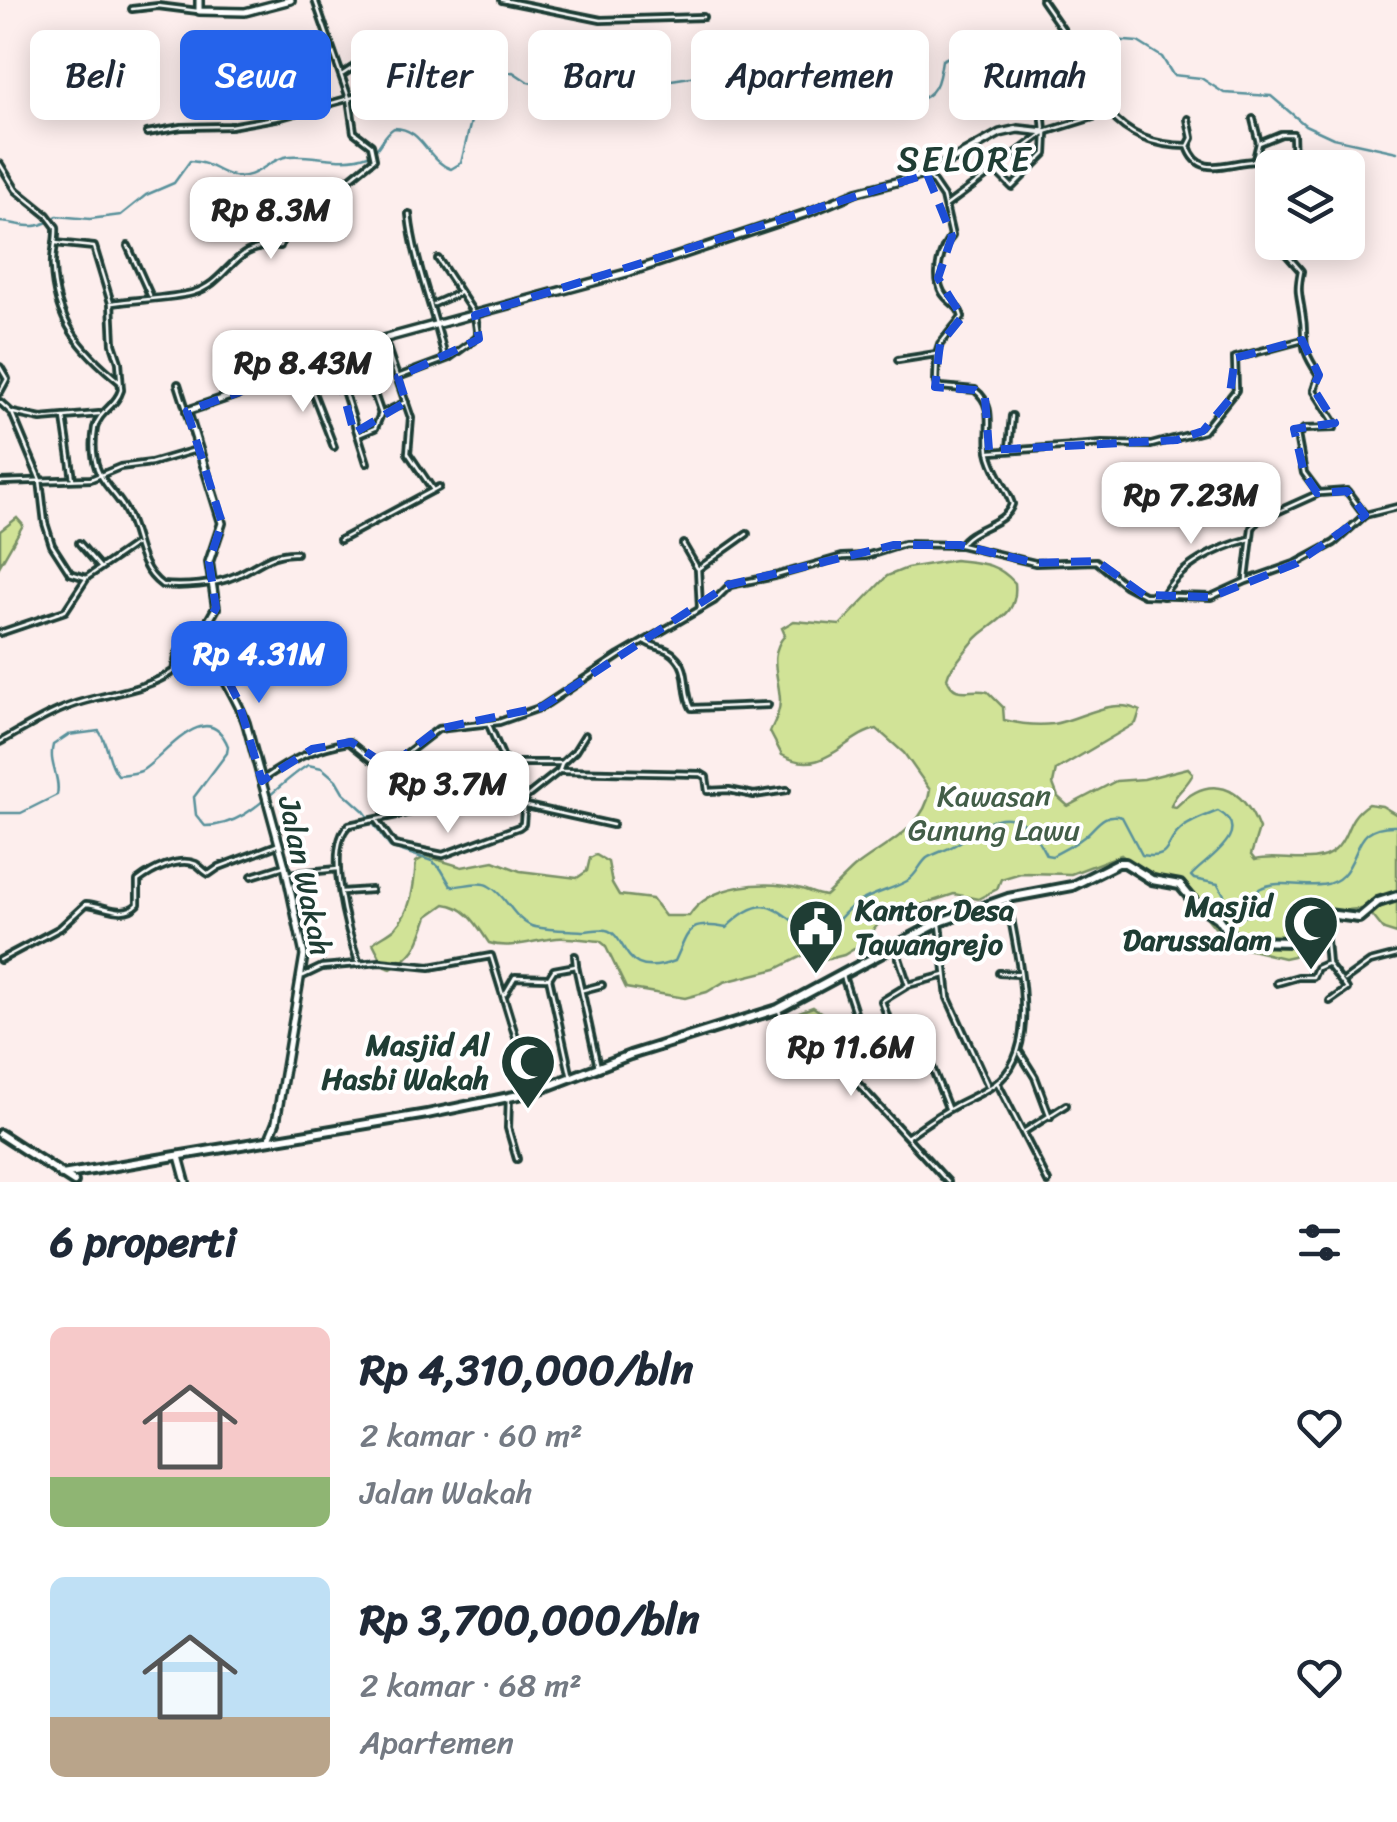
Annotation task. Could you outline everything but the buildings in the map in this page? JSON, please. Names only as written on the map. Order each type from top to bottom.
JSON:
[{"type":"main road","points":[[62,1175],[532,1092],[778,1010],[940,922],[1008,898],[1072,886],[1122,862],[1152,880],[1180,885],[1196,903],[1218,918],[1231,936],[1245,942],[1294,942],[1306,932],[1309,913],[1359,918],[1380,901],[1397,896]]},
{"type":"main road","points":[[0,1134],[74,1182]]},
{"type":"street","points":[[199,0],[199,11]]},
{"type":"street","points":[[132,9],[158,6],[245,12],[291,0]]},
{"type":"street","points":[[111,303],[195,292],[249,249],[281,245],[284,231],[310,225],[340,207],[347,181],[374,159],[368,141],[354,132],[349,98],[315,0]]},
{"type":"street","points":[[502,0],[600,20],[703,17]]},
{"type":"street","points":[[996,170],[1012,187],[1045,154],[1040,86],[1074,46],[1042,0]]},
{"type":"street","points":[[342,75],[351,69]]},
{"type":"street","points":[[147,134],[182,127],[238,125],[349,98]]},
{"type":"street","points":[[946,206],[1022,146],[1046,132],[1109,112],[1122,127],[1153,142],[1188,146]]},
{"type":"street","points":[[1188,119],[1192,159],[1198,164],[1224,166],[1254,160],[1259,142],[1253,120]]},
{"type":"street","points":[[187,411],[301,372],[357,346],[630,272],[857,192],[928,174],[1000,133],[1018,129],[1046,132]]},
{"type":"street","points":[[1259,142],[1293,134],[1294,150]]},
{"type":"street","points":[[0,164],[16,190],[54,222],[55,286],[65,324],[121,383]]},
{"type":"street","points":[[928,174],[946,206],[952,236],[943,246],[938,278],[942,294],[960,308],[962,318],[944,338],[937,354],[936,378],[940,387],[975,390],[986,401],[989,452],[1012,500],[1006,516],[966,536],[960,545]]},
{"type":"street","points":[[408,214],[412,248],[432,304],[445,359]]},
{"type":"street","points":[[55,243],[94,247],[111,303],[113,344],[120,362],[121,383],[119,398],[100,414],[94,450],[100,475],[124,509],[149,574],[162,585],[212,582],[238,575],[271,555],[296,553]]},
{"type":"street","points":[[128,246],[150,297]]},
{"type":"street","points":[[398,378],[476,341],[476,316],[438,259]]},
{"type":"street","points":[[1291,260],[1301,271],[1297,296],[1302,310],[1302,340],[1308,360],[1319,375],[1314,390],[1335,423],[1334,428],[1304,429],[1297,435],[1304,473],[1319,493]]},
{"type":"street","points":[[432,304],[460,292]]},
{"type":"street","points":[[384,339],[411,424],[408,452],[433,490]]},
{"type":"street","points":[[989,452],[1151,445],[1202,431],[1236,390],[1235,358],[1302,340]]},
{"type":"street","points":[[281,344],[301,372],[334,446]]},
{"type":"street","points":[[357,346],[381,414]]},
{"type":"street","points":[[898,360],[937,354]]},
{"type":"street","points":[[334,358],[367,463]]},
{"type":"street","points":[[0,367],[7,379],[0,392]]},
{"type":"street","points":[[0,742],[66,708],[148,685],[169,674],[174,670],[178,652],[203,631],[216,608],[210,562],[222,517],[178,384]]},
{"type":"street","points":[[0,402],[12,413],[40,480],[44,523],[52,544],[70,573],[86,578]]},
{"type":"street","points":[[357,436],[375,428],[381,414],[406,402]]},
{"type":"street","points":[[12,413],[41,419],[100,414]]},
{"type":"street","points":[[1009,449],[1012,416]]},
{"type":"street","points":[[64,417],[73,480]]},
{"type":"street","points":[[0,482],[73,480],[200,449]]},
{"type":"street","points":[[340,540],[439,487]]},
{"type":"street","points":[[1246,581],[1252,528],[1261,518],[1319,493],[1347,491],[1365,514]]},
{"type":"street","points":[[262,781],[295,757],[349,742],[383,768],[438,728],[488,724],[542,707],[644,641],[701,610],[730,584],[842,557],[866,556],[894,545],[960,545],[1034,563],[1096,561],[1135,592],[1212,598],[1246,581],[1282,570],[1334,542],[1365,514],[1397,507]]},
{"type":"street","points":[[698,570],[746,534]]},
{"type":"street","points":[[1163,596],[1175,578],[1204,558],[1251,538]]},
{"type":"street","points":[[79,542],[101,568]]},
{"type":"street","points":[[0,633],[65,611],[86,578],[135,544]]},
{"type":"street","points":[[684,544],[698,570],[701,610]]},
{"type":"street","name":"Jalan Wakah","points":[[203,631],[210,654],[238,700],[280,844],[304,956],[276,1122],[269,1139]]},
{"type":"street","points":[[644,641],[677,657],[687,675],[688,702],[692,708],[768,705]]},
{"type":"street","points":[[488,724],[500,756],[508,762],[562,763]]},
{"type":"street","points":[[374,819],[394,846],[444,854],[520,827],[525,798],[560,771],[585,735]]},
{"type":"street","points":[[560,771],[701,774],[706,777],[708,792],[729,790],[754,796],[787,790]]},
{"type":"street","points":[[359,964],[341,892],[342,831],[349,825],[454,803],[522,805],[614,825]]},
{"type":"street","points":[[0,960],[60,928],[86,904],[123,912],[133,910],[138,904],[138,882],[158,869],[196,864],[208,874],[218,866],[280,844]]},
{"type":"street","points":[[252,876],[285,866]]},
{"type":"street","points":[[287,874],[340,868]]},
{"type":"street","points":[[341,892],[370,890]]},
{"type":"street","points":[[908,1136],[998,1083],[1019,1052],[1023,1025],[1020,974],[1008,898]]},
{"type":"street","points":[[1323,914],[1328,964],[1344,980],[1346,990],[1330,1001]]},
{"type":"street","points":[[940,922],[948,998],[989,1088]]},
{"type":"street","points":[[896,948],[908,985]]},
{"type":"street","points":[[1344,980],[1370,962],[1397,955]]},
{"type":"street","points":[[303,976],[322,967],[380,962],[430,967],[488,956],[493,959],[532,1092]]},
{"type":"street","points":[[575,956],[598,1068]]},
{"type":"street","points":[[1277,983],[1298,976],[1312,978],[1317,968],[1328,964]]},
{"type":"street","points":[[572,1079],[549,978],[554,970],[576,966]]},
{"type":"street","points":[[999,973],[1020,974]]},
{"type":"street","points":[[851,1076],[891,1049],[889,1022],[882,1001],[908,985],[947,975]]},
{"type":"street","points":[[843,976],[861,1031]]},
{"type":"street","points":[[504,995],[515,977],[549,978]]},
{"type":"street","points":[[582,990],[602,985]]},
{"type":"street","points":[[778,1010],[802,1052],[851,1076],[948,1182]]},
{"type":"street","points":[[924,1047],[949,1109]]},
{"type":"street","points":[[1019,1052],[1050,1116]]},
{"type":"street","points":[[998,1083],[1048,1182]]},
{"type":"street","points":[[509,1097],[508,1128],[518,1160]]},
{"type":"street","points":[[1024,1131],[1066,1105]]},
{"type":"street","points":[[179,1154],[186,1182]]},
{"type":"highlighted area","points":[[927,174],[952,236],[938,278],[962,317],[940,344],[935,387],[975,390],[985,398],[989,450],[1177,440],[1203,431],[1229,400],[1235,358],[1302,340],[1319,375],[1313,388],[1335,423],[1294,429],[1304,473],[1317,493],[1347,491],[1365,515],[1297,563],[1211,597],[1144,595],[1097,561],[1035,563],[960,545],[894,545],[728,585],[542,707],[438,729],[389,767],[351,742],[312,749],[262,781],[238,700],[203,631],[216,608],[209,562],[222,523],[187,411],[334,358],[354,433],[406,402],[398,377],[479,339],[475,315]]},
{"type":"green space","points":[[17,518],[23,525],[0,565],[0,531]]},
{"type":"green space","name":"Kawasan Gunung Lawu","points":[[955,560],[1001,571],[1015,583],[1015,593],[1007,613],[977,638],[949,672],[947,678],[954,689],[988,692],[1003,707],[1004,720],[1022,724],[1053,724],[1108,707],[1140,711],[1136,723],[1056,770],[1053,784],[1058,797],[1068,806],[1116,781],[1144,779],[1188,768],[1193,773],[1191,778],[1171,806],[1213,787],[1235,794],[1259,829],[1251,855],[1255,860],[1327,855],[1340,844],[1360,810],[1368,804],[1382,806],[1397,815],[1397,934],[1384,930],[1368,910],[1354,909],[1314,924],[1305,948],[1293,956],[1284,958],[1229,945],[1178,882],[1142,870],[1121,855],[1071,874],[1021,873],[1001,879],[997,889],[978,899],[954,894],[884,917],[862,944],[844,955],[825,960],[806,954],[776,969],[724,982],[685,998],[626,988],[600,941],[562,938],[497,945],[489,943],[466,913],[445,904],[428,916],[412,953],[391,969],[385,967],[373,943],[401,921],[411,897],[416,862],[426,856],[462,867],[494,861],[520,871],[577,878],[587,871],[590,858],[596,855],[608,862],[619,895],[652,899],[665,916],[689,916],[710,897],[756,885],[788,886],[825,896],[854,868],[911,826],[920,816],[930,790],[904,753],[877,729],[822,759],[797,761],[782,755],[770,732],[780,704],[775,658],[785,635],[782,628],[794,621],[840,625],[887,576],[907,568]]},
{"type":"green space","points":[[813,1007],[822,1013],[825,1023],[821,1031],[794,1038],[788,1026],[799,1012]]},
{"type":"waterway","points":[[0,222],[36,226],[57,216],[90,219],[121,215],[146,195],[174,183],[190,161],[241,177],[290,156],[358,158],[372,153],[394,128],[412,133],[451,169],[461,163],[476,100],[499,74],[513,72],[528,82],[546,86],[560,85],[608,65],[633,68],[665,81],[767,65],[796,74],[817,106],[838,102],[854,87],[874,82],[887,82],[913,102],[935,87],[942,60],[951,56],[975,60],[989,56],[1008,40],[1031,33],[1055,45],[1099,39],[1138,42],[1162,57],[1173,75],[1201,78],[1224,93],[1271,96],[1305,125],[1333,138],[1397,152]]},
{"type":"waterway","points":[[0,813],[21,813],[57,795],[53,745],[68,735],[99,731],[118,775],[141,771],[185,734],[209,726],[219,732],[228,746],[227,753],[194,797],[196,815],[205,826],[221,824],[248,812],[308,765],[322,768],[364,811],[390,847],[432,861],[451,886],[489,886],[521,920],[535,927],[606,930],[635,962],[644,966],[675,961],[696,927],[726,928],[741,915],[763,906],[782,913],[816,936],[857,903],[907,881],[927,858],[1002,818],[1022,823],[1046,855],[1052,856],[1078,842],[1109,816],[1122,817],[1142,855],[1152,856],[1163,853],[1184,827],[1218,811],[1232,828],[1229,837],[1191,876],[1218,884],[1234,913],[1242,917],[1254,914],[1259,889],[1334,881],[1349,867],[1366,835],[1397,826]]},
{"type":"place","name":"Masjid Darussalam","points":[[1311,972]]},
{"type":"place","name":"Kantor Desa Tawangrejo","points":[[816,976]]},
{"type":"place","name":"Masjid Al Hasbi Wakah","points":[[528,1111]]},
{"type":"district","name":"SELORE","points":[[965,159]]}]
